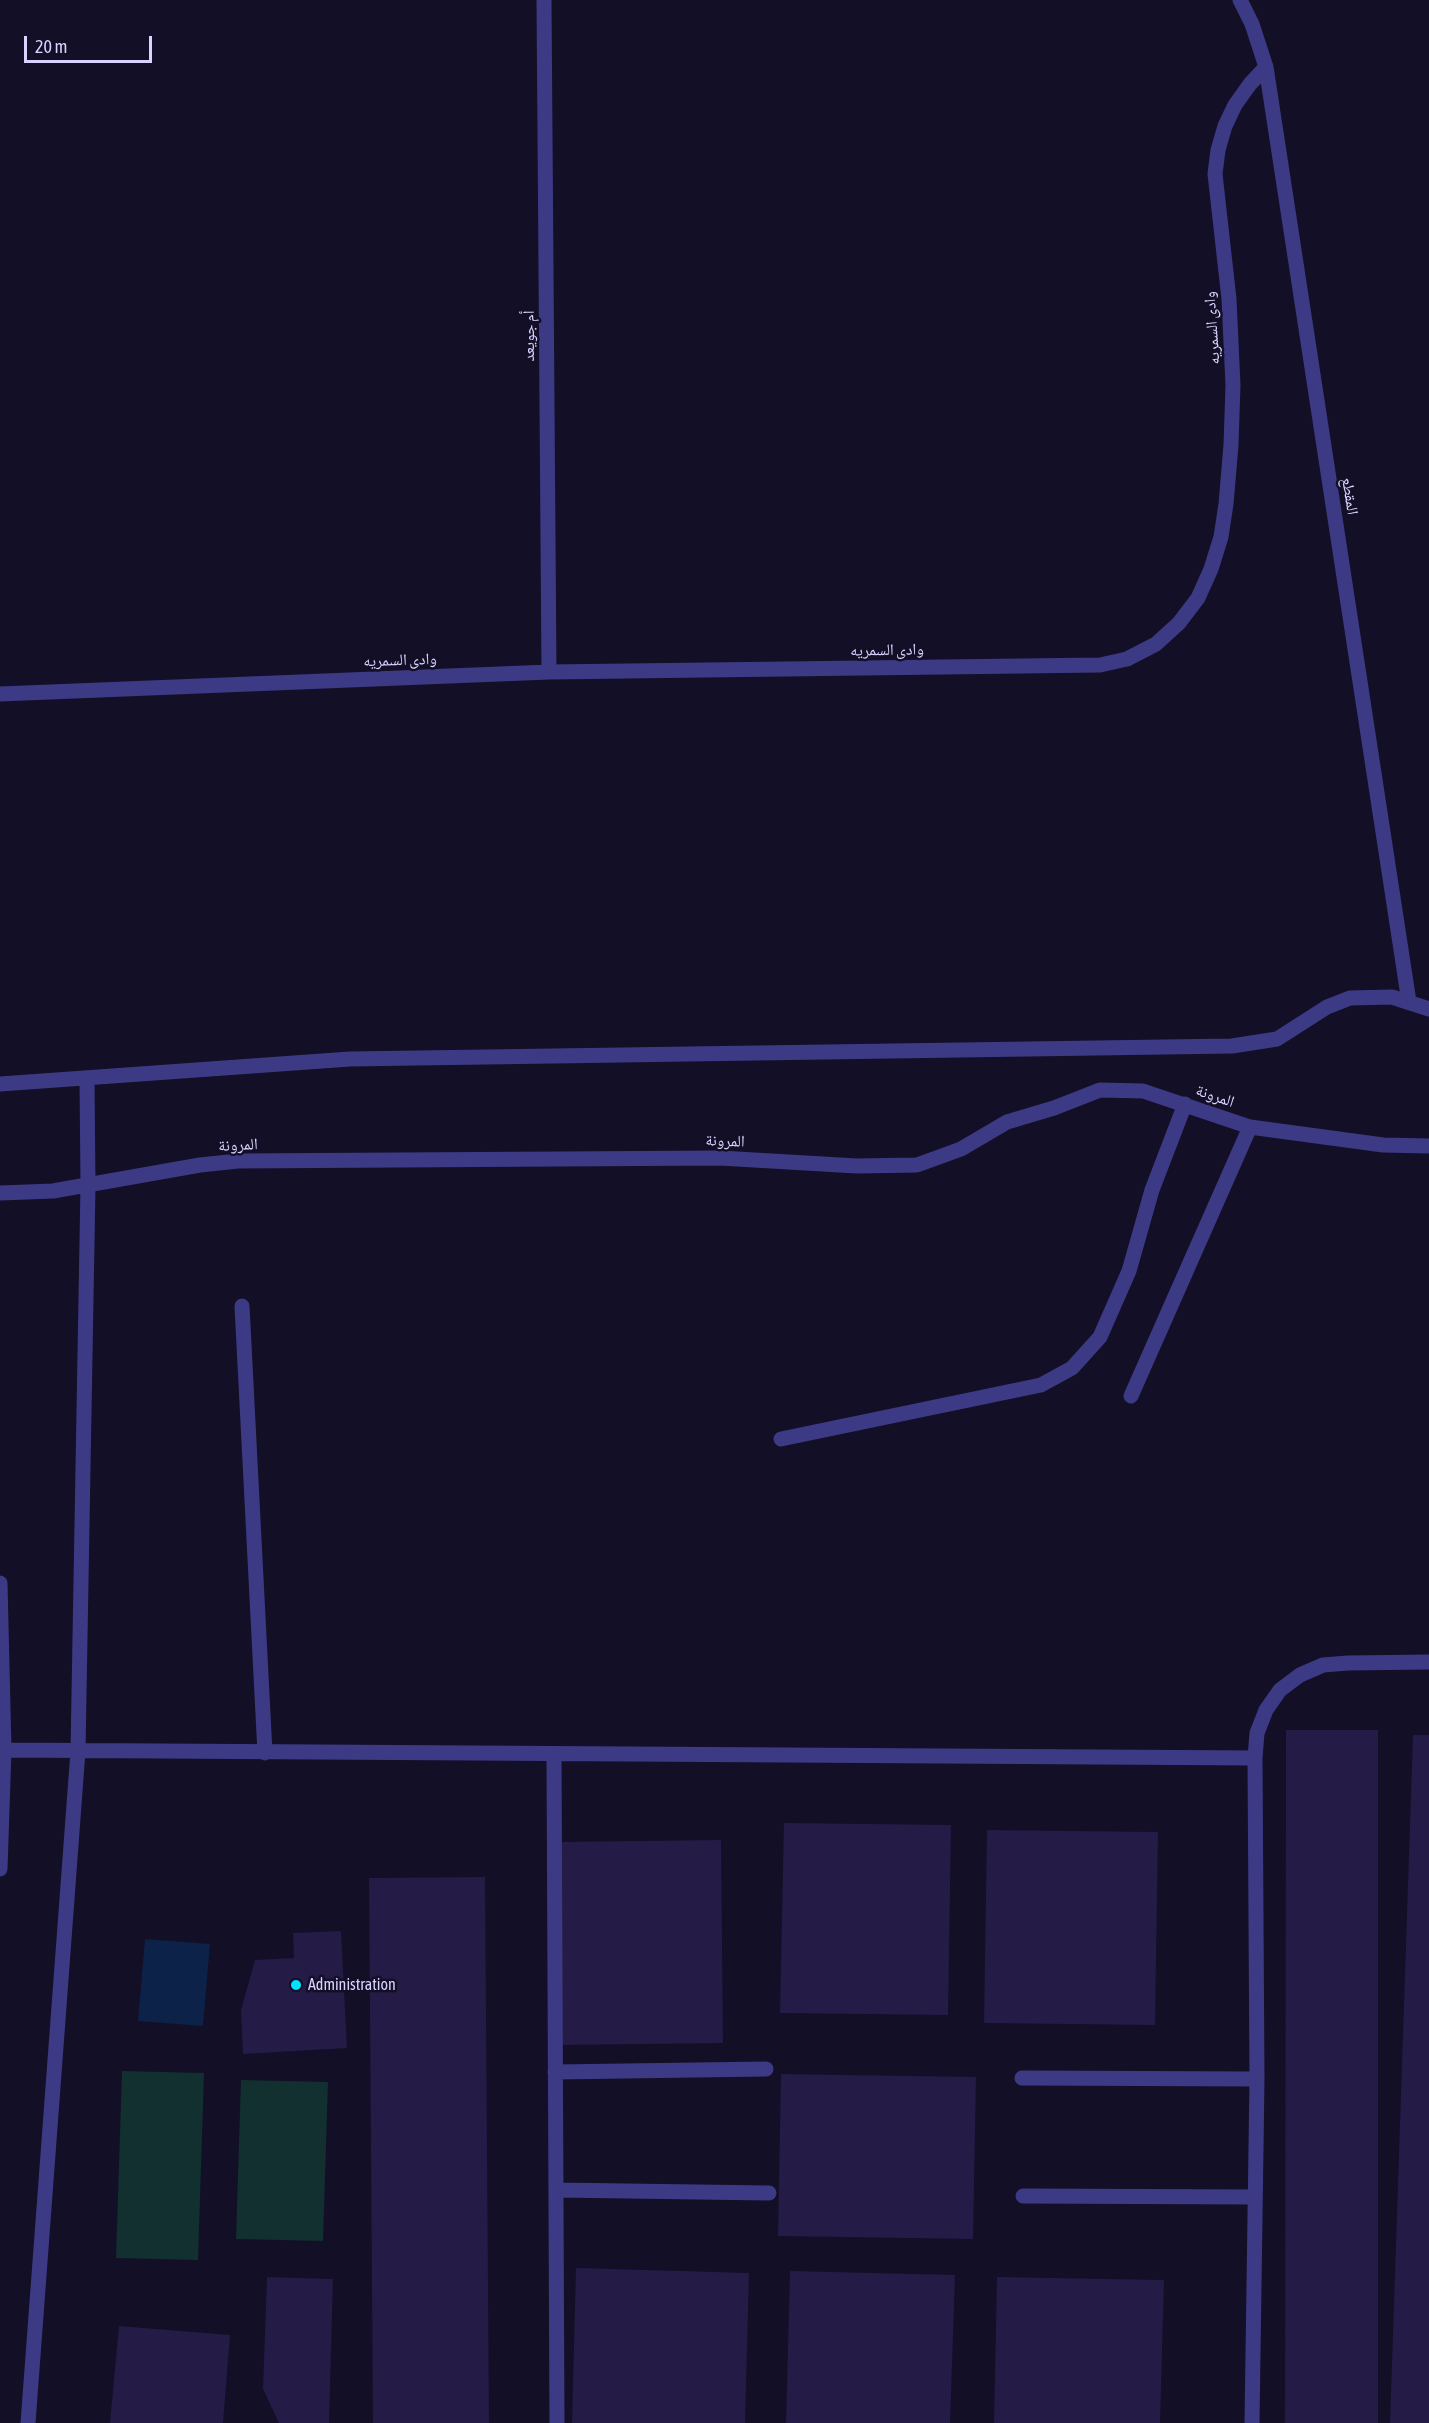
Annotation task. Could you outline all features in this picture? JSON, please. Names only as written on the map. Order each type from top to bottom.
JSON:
[{"type":"street","name":"أم جويعد","points":[[544,0],[549,672]]},
{"type":"street","name":"المقطع","points":[[1240,0],[1252,24],[1266,67],[1409,1002]]},
{"type":"street","name":"وادى السمريه","points":[[0,694],[549,672],[1100,665],[1126,659],[1156,644],[1179,623],[1198,598],[1211,569],[1221,537],[1231,445],[1232,374],[1228,298],[1215,174],[1218,150],[1225,126],[1235,105],[1266,67]]},
{"type":"street","points":[[0,1084],[350,1059],[1232,1046],[1277,1039],[1327,1007],[1350,998],[1392,997],[1429,1010]]},
{"type":"street","points":[[28,2423],[78,1751],[87,1078]]},
{"type":"street","name":"المرونة","points":[[0,1193],[53,1191],[238,1161],[720,1158],[857,1166],[917,1165],[961,1149],[1006,1122],[1054,1108],[1100,1090],[1143,1091],[1250,1127],[1383,1145],[1429,1146]]},
{"type":"street","points":[[781,1439],[1041,1385],[1072,1368],[1100,1337],[1129,1271],[1152,1190],[1185,1104]]},
{"type":"street","points":[[1131,1396],[1250,1127]]},
{"type":"street","points":[[242,1306],[265,1753]]},
{"type":"street","points":[[0,1582],[4,1750],[0,1869]]},
{"type":"street","points":[[1252,2423],[1257,2079],[1255,1758],[1257,1733],[1266,1710],[1281,1690],[1300,1675],[1323,1665],[1429,1662]]},
{"type":"street","points":[[4,1750],[1255,1758]]},
{"type":"street","points":[[554,1755],[557,2423]]},
{"type":"street","points":[[555,2072],[766,2069]]},
{"type":"street","points":[[1022,2078],[1257,2079]]},
{"type":"street","points":[[556,2190],[769,2193]]},
{"type":"street","points":[[1023,2196],[1255,2197]]},
{"type":"green space","points":[[122,2071],[204,2073],[198,2260],[116,2258]]},
{"type":"green space","points":[[241,2080],[328,2082],[323,2241],[236,2239]]},
{"type":"water","points":[[145,1939],[210,1944],[203,2026],[138,2021]]},
{"type":"building","points":[[1286,1730],[1378,1730],[1378,2423],[1285,2423]]},
{"type":"building","points":[[1413,1735],[1429,1735],[1429,2423],[1390,2423]]},
{"type":"building","points":[[784,1823],[951,1825],[948,2015],[780,2013]]},
{"type":"building","points":[[987,1830],[1158,1832],[1155,2025],[984,2023]]},
{"type":"building","points":[[721,1840],[723,2043],[561,2045],[558,1842]]},
{"type":"building","points":[[485,1877],[489,2423],[373,2423],[369,1878]]},
{"type":"building","name":"Administration","points":[[341,1931],[347,2048],[243,2054],[241,2010],[255,1960],[294,1958],[293,1933]]},
{"type":"building","points":[[781,2074],[976,2077],[973,2239],[778,2236]]},
{"type":"building","points":[[576,2268],[749,2273],[745,2423],[572,2423]]},
{"type":"building","points":[[790,2271],[955,2275],[950,2423],[786,2423]]},
{"type":"building","points":[[267,2277],[333,2279],[329,2423],[279,2423],[263,2389]]},
{"type":"building","points":[[997,2277],[1164,2280],[1160,2423],[994,2423]]},
{"type":"building","points":[[119,2326],[230,2335],[223,2423],[110,2423]]},
{"type":"place","name":"Administration","points":[[296,1985]]}]
